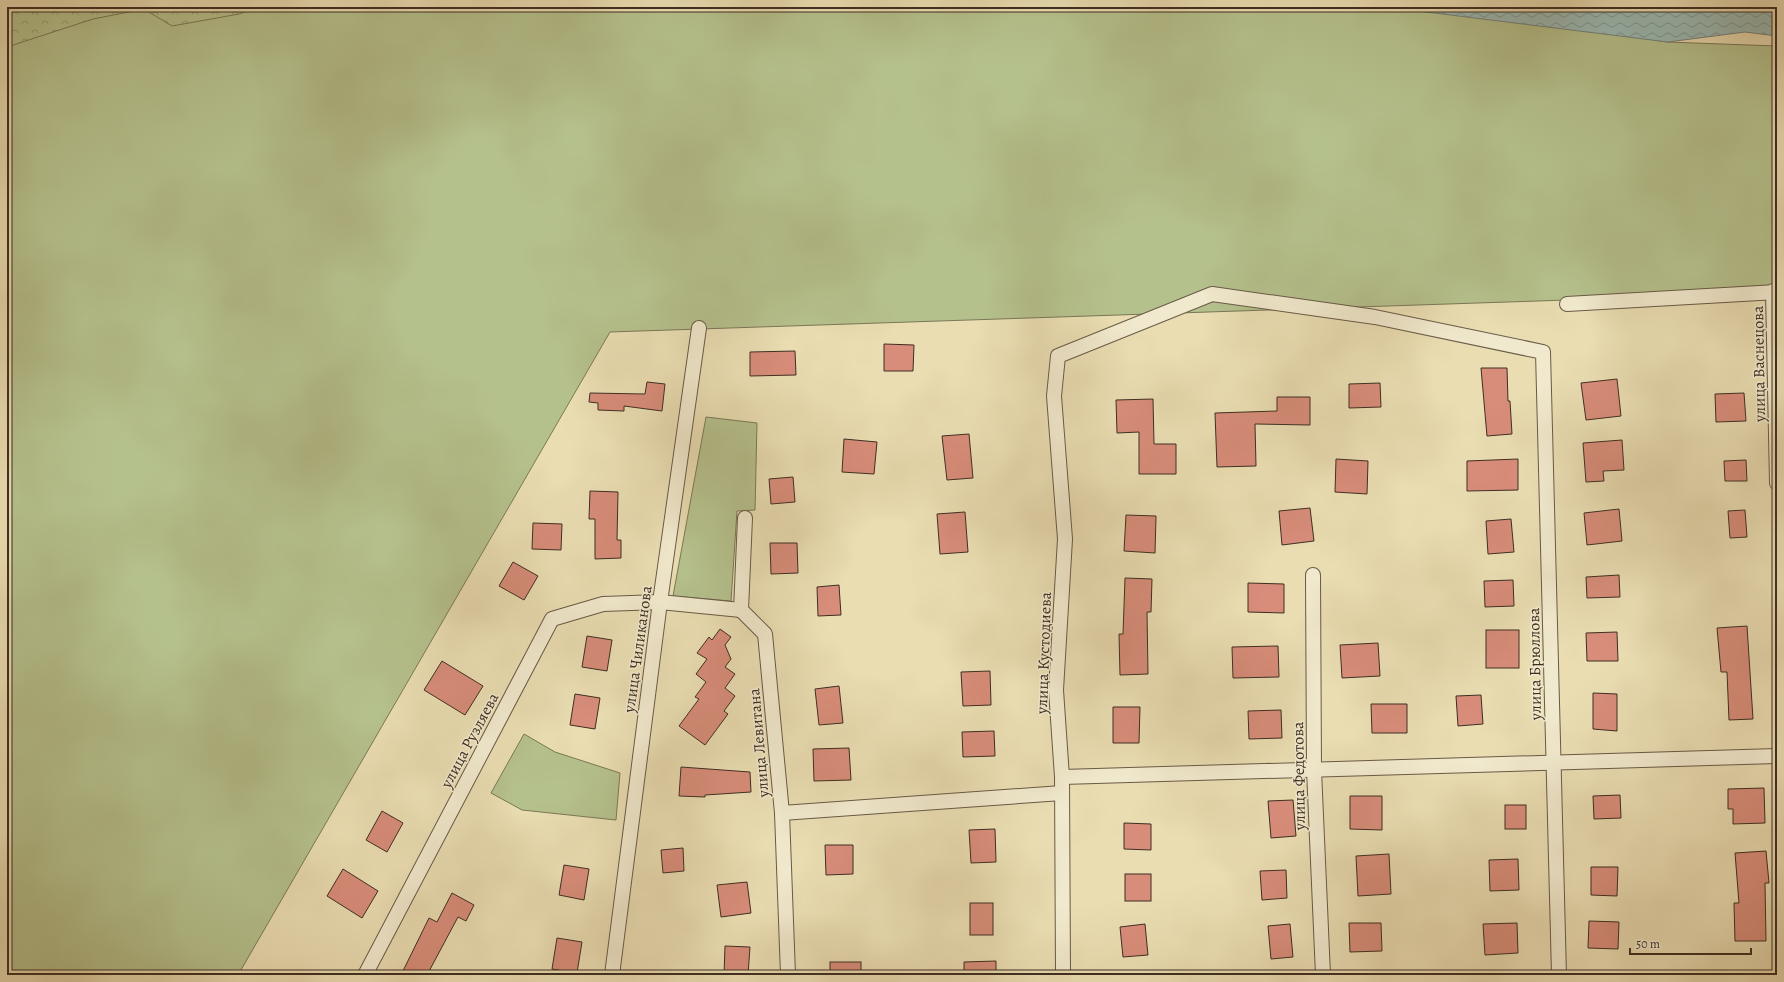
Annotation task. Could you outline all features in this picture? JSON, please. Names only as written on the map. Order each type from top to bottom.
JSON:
[{"type":"street","points":[[1567,304],[1775,292]]},
{"type":"street","name":"улица Васнецова","points":[[1775,292],[1777,484]]},
{"type":"street","name":"улица Кустодиева","points":[[1063,975],[1062,777],[1056,690],[1065,540],[1054,396],[1058,356],[1212,294],[1375,317],[1543,352]]},
{"type":"street","name":"улица Чиликанова","points":[[612,975],[660,602],[699,328]]},
{"type":"street","name":"улица Брюллова","points":[[1543,352],[1559,975]]},
{"type":"street","points":[[741,610],[745,518]]},
{"type":"street","name":"улица Федотова","points":[[1313,575],[1314,770],[1323,975]]},
{"type":"street","name":"улица Рузляева","points":[[366,975],[552,619],[603,604],[660,602],[741,610]]},
{"type":"street","name":"улица Левитана","points":[[741,610],[765,634],[782,813],[788,975]]},
{"type":"street","points":[[1062,777],[1777,756]]},
{"type":"street","points":[[782,813],[1062,793]]},
{"type":"green space","points":[[7,7],[258,7],[239,14],[172,26],[144,9],[93,19],[7,47]]},
{"type":"green space","points":[[102,7],[1448,7],[1667,42],[1777,46],[1777,293],[610,332],[238,975],[7,975],[7,21]]},
{"type":"green space","points":[[706,417],[757,423],[755,510],[737,511],[731,601],[673,596]]},
{"type":"green space","points":[[524,734],[555,752],[620,773],[616,820],[522,810],[491,793]]},
{"type":"water","points":[[1386,7],[1777,7],[1777,36],[1745,32],[1668,42]]},
{"type":"building","points":[[884,344],[914,345],[913,371],[884,371]]},
{"type":"building","points":[[795,351],[796,375],[750,376],[750,352]]},
{"type":"building","points":[[1481,368],[1507,368],[1508,401],[1510,401],[1512,434],[1487,436]]},
{"type":"building","points":[[1617,379],[1621,416],[1586,420],[1581,383]]},
{"type":"building","points":[[647,382],[665,384],[662,411],[624,406],[624,411],[598,410],[598,403],[589,402],[590,393],[645,394]]},
{"type":"building","points":[[1380,383],[1381,407],[1349,408],[1349,384]]},
{"type":"building","points":[[1744,393],[1746,421],[1716,422],[1715,394]]},
{"type":"building","points":[[1277,397],[1310,397],[1310,425],[1255,424],[1256,466],[1217,467],[1215,413],[1277,411]]},
{"type":"building","points":[[1153,399],[1154,444],[1176,444],[1176,474],[1139,474],[1139,432],[1117,433],[1116,400]]},
{"type":"building","points":[[969,434],[973,478],[947,480],[942,436]]},
{"type":"building","points":[[844,439],[877,442],[874,474],[842,472]]},
{"type":"building","points":[[1622,440],[1624,470],[1603,471],[1604,481],[1586,482],[1583,443]]},
{"type":"building","points":[[1336,459],[1368,461],[1367,494],[1335,492]]},
{"type":"building","points":[[1518,459],[1518,490],[1467,491],[1467,461]]},
{"type":"building","points":[[1746,460],[1747,481],[1725,481],[1724,461]]},
{"type":"building","points":[[793,477],[795,502],[771,504],[769,479]]},
{"type":"building","points":[[590,491],[618,492],[617,540],[621,540],[621,558],[595,559],[595,519],[589,519]]},
{"type":"building","points":[[1310,508],[1314,541],[1282,545],[1279,511]]},
{"type":"building","points":[[1619,509],[1622,541],[1587,545],[1584,513]]},
{"type":"building","points":[[1745,510],[1747,537],[1730,538],[1728,511]]},
{"type":"building","points":[[965,512],[968,552],[940,554],[937,514]]},
{"type":"building","points":[[1126,515],[1156,516],[1155,553],[1124,551]]},
{"type":"building","points":[[1511,519],[1514,552],[1488,554],[1486,521]]},
{"type":"building","points":[[533,523],[562,524],[561,550],[532,549]]},
{"type":"building","points":[[770,543],[797,543],[798,573],[771,574]]},
{"type":"building","points":[[513,562],[538,576],[524,600],[499,586]]},
{"type":"building","points":[[1619,575],[1620,597],[1587,598],[1586,577]]},
{"type":"building","points":[[1125,578],[1152,579],[1151,612],[1147,612],[1148,674],[1120,675],[1119,634],[1123,634]]},
{"type":"building","points":[[1513,580],[1514,606],[1485,607],[1484,581]]},
{"type":"building","points":[[1248,583],[1284,584],[1284,613],[1248,612]]},
{"type":"building","points":[[839,585],[841,615],[818,616],[817,587]]},
{"type":"building","points":[[1747,626],[1753,719],[1729,720],[1727,672],[1721,672],[1717,628]]},
{"type":"building","points":[[720,629],[731,637],[725,645],[731,659],[725,667],[735,674],[725,688],[735,696],[724,711],[728,714],[705,745],[679,726],[699,699],[695,697],[706,682],[696,674],[707,659],[697,653],[709,637],[712,640]]},
{"type":"building","points":[[1486,630],[1519,630],[1519,668],[1486,668]]},
{"type":"building","points":[[1617,632],[1618,661],[1587,661],[1586,633]]},
{"type":"building","points":[[587,636],[612,640],[607,671],[582,667]]},
{"type":"building","points":[[1378,643],[1380,676],[1342,678],[1340,645]]},
{"type":"building","points":[[1278,646],[1279,677],[1233,678],[1232,647]]},
{"type":"building","points":[[442,661],[483,686],[465,715],[424,690]]},
{"type":"building","points":[[990,671],[991,705],[963,706],[961,672]]},
{"type":"building","points":[[839,686],[843,723],[819,725],[815,689]]},
{"type":"building","points":[[1593,693],[1617,694],[1617,731],[1593,729]]},
{"type":"building","points":[[575,694],[600,698],[595,729],[570,725]]},
{"type":"building","points":[[1481,695],[1483,724],[1458,726],[1456,696]]},
{"type":"building","points":[[1371,704],[1407,704],[1407,733],[1372,733]]},
{"type":"building","points":[[1113,707],[1140,707],[1139,743],[1113,743]]},
{"type":"building","points":[[1281,710],[1282,738],[1249,739],[1248,711]]},
{"type":"building","points":[[994,731],[995,756],[963,757],[962,732]]},
{"type":"building","points":[[849,748],[851,780],[814,781],[813,749]]},
{"type":"building","points":[[681,767],[750,772],[751,792],[705,795],[705,797],[679,796]]},
{"type":"building","points":[[1764,788],[1765,823],[1733,824],[1733,809],[1728,809],[1728,789]]},
{"type":"building","points":[[1620,795],[1621,818],[1594,819],[1593,796]]},
{"type":"building","points":[[1350,796],[1382,796],[1382,830],[1350,829]]},
{"type":"building","points":[[1293,800],[1296,836],[1271,838],[1268,801]]},
{"type":"building","points":[[1505,805],[1526,805],[1526,829],[1505,829]]},
{"type":"building","points":[[382,811],[403,823],[387,852],[366,840]]},
{"type":"building","points":[[1124,823],[1151,824],[1151,850],[1124,849]]},
{"type":"building","points":[[995,829],[996,862],[971,863],[969,830]]},
{"type":"building","points":[[825,845],[853,845],[853,874],[826,875]]},
{"type":"building","points":[[683,848],[684,871],[663,873],[661,850]]},
{"type":"building","points":[[1766,851],[1769,883],[1765,883],[1766,941],[1735,941],[1734,903],[1739,903],[1735,853]]},
{"type":"building","points":[[1389,854],[1391,894],[1358,896],[1356,856]]},
{"type":"building","points":[[1518,859],[1519,890],[1490,891],[1489,860]]},
{"type":"building","points":[[564,865],[589,869],[584,900],[559,895]]},
{"type":"building","points":[[1591,867],[1618,867],[1617,896],[1591,895]]},
{"type":"building","points":[[343,869],[378,891],[362,918],[327,896]]},
{"type":"building","points":[[1286,870],[1287,898],[1262,900],[1260,871]]},
{"type":"building","points":[[1125,874],[1151,874],[1151,901],[1125,901]]},
{"type":"building","points":[[747,882],[751,913],[721,917],[717,885]]},
{"type":"building","points":[[452,893],[474,905],[466,921],[458,917],[427,975],[401,975],[429,918],[437,922]]},
{"type":"building","points":[[970,903],[993,903],[993,935],[970,935]]},
{"type":"building","points":[[1589,921],[1619,922],[1618,949],[1588,948]]},
{"type":"building","points":[[1349,923],[1381,923],[1382,951],[1350,952]]},
{"type":"building","points":[[1517,923],[1518,953],[1485,955],[1483,924]]},
{"type":"building","points":[[1145,924],[1148,955],[1123,957],[1120,927]]},
{"type":"building","points":[[1290,924],[1293,957],[1271,959],[1268,926]]},
{"type":"building","points":[[557,938],[582,942],[577,973],[552,969]]},
{"type":"building","points":[[725,946],[750,947],[748,975],[724,975]]},
{"type":"building","points":[[996,961],[996,975],[964,975],[964,962]]},
{"type":"building","points":[[830,962],[861,962],[861,975],[830,975]]}]
